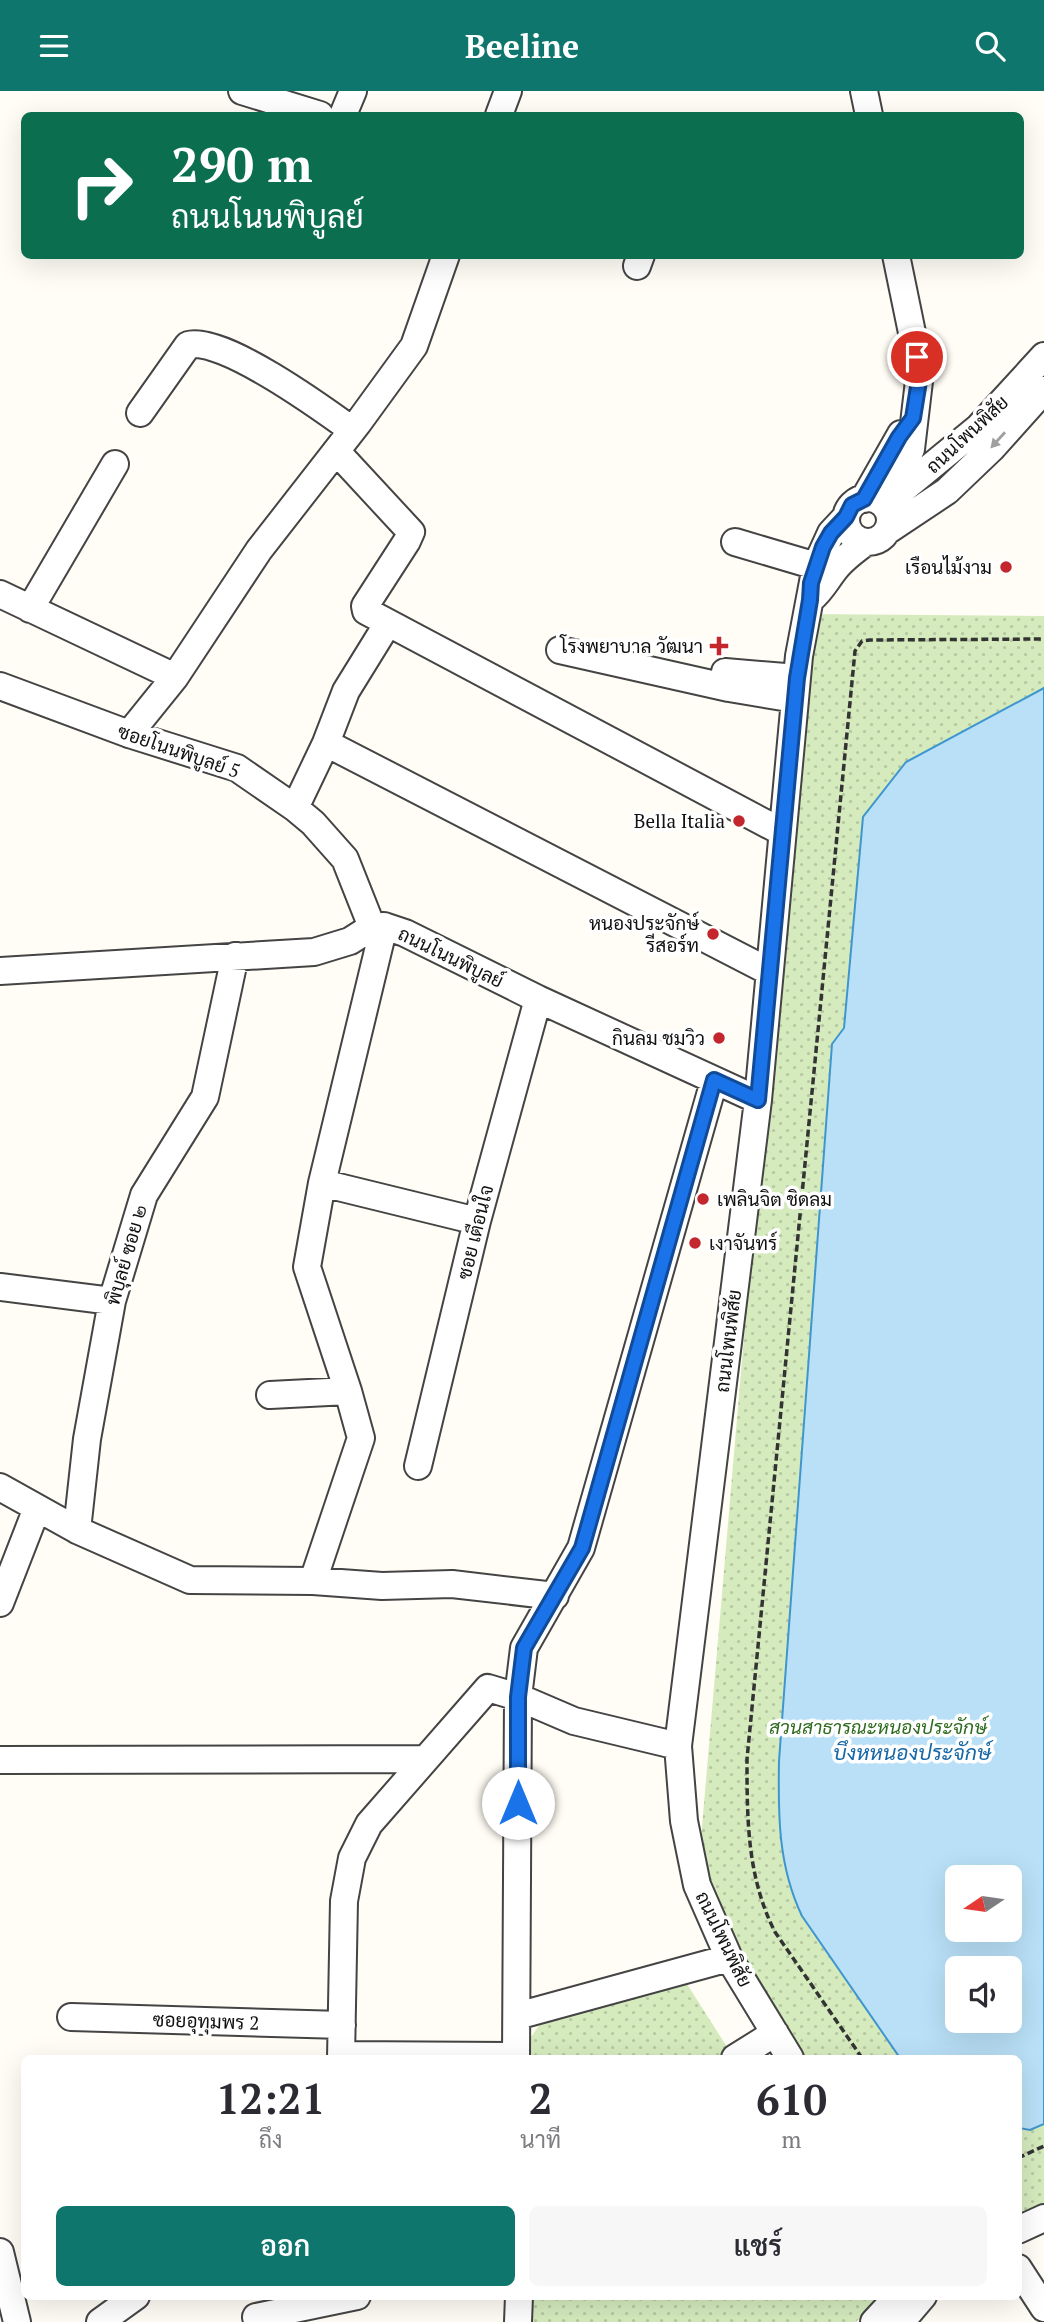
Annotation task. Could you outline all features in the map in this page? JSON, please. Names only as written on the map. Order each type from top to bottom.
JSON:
[{"type":"street","points":[[242,91],[310,112]]},
{"type":"street","points":[[344,112],[353,91]]},
{"type":"street","points":[[500,112],[508,91]]},
{"type":"street","points":[[864,91],[868,112]]},
{"type":"street","points":[[129,734],[175,677],[259,550],[414,346],[445,259]]},
{"type":"street","points":[[869,519],[911,449],[919,381],[917,357],[897,259]]},
{"type":"street","points":[[141,413],[188,345],[200,344],[243,360],[299,391],[344,441],[410,529],[411,535],[365,606],[366,611],[782,832]]},
{"type":"street","name":"ถนนโพนพิสัย","points":[[810,600],[822,591],[869,519],[979,427],[1044,356]]},
{"type":"street","name":"ถนนโพนพิสัย","points":[[788,2055],[729,1958],[697,1885],[684,1821],[678,1746],[758,1100],[796,688],[811,583],[831,533],[947,491],[992,448],[1044,390]]},
{"type":"street","points":[[869,519],[899,437],[913,418]]},
{"type":"street","points":[[911,449],[927,471]]},
{"type":"street","points":[[30,609],[115,464]]},
{"type":"street","points":[[735,542],[816,566]]},
{"type":"street","points":[[0,594],[175,677]]},
{"type":"street","points":[[295,808],[326,743],[346,691],[388,623]]},
{"type":"street","points":[[561,650],[729,688],[796,688]]},
{"type":"street","points":[[719,671],[796,688]]},
{"type":"street","name":"ซอยโนนพิบูลย์ 5","points":[[0,686],[129,734],[237,768],[313,823],[345,859],[378,926]]},
{"type":"street","points":[[326,743],[768,971]]},
{"type":"street","points":[[313,1581],[361,1439],[307,1267],[322,1183],[378,926]]},
{"type":"street","name":"ถนนโนนพิบูลย์","points":[[0,971],[314,951],[350,941],[378,926],[405,933],[538,999],[758,1100]]},
{"type":"street","name":"พิบุลย์ ซอย ๒","points":[[77,1530],[87,1439],[112,1301],[144,1195],[205,1097],[235,956]]},
{"type":"street","name":"ซอย เตือนใจ","points":[[418,1467],[477,1221],[538,999]]},
{"type":"street","points":[[516,2055],[518,1697],[524,1648],[582,1548],[714,1080]]},
{"type":"street","points":[[322,1183],[477,1221]]},
{"type":"street","points":[[0,1287],[112,1301]]},
{"type":"street","points":[[270,1395],[348,1391]]},
{"type":"street","points":[[0,1487],[77,1530],[190,1580],[452,1584],[555,1596]]},
{"type":"street","points":[[0,1603],[37,1508]]},
{"type":"street","points":[[341,2055],[344,1901],[352,1858],[369,1824],[423,1759],[488,1688],[518,1697],[574,1721],[678,1746]]},
{"type":"street","points":[[0,1760],[423,1759]]},
{"type":"street","points":[[517,2015],[729,1958]]},
{"type":"street","name":"ซอยอุทุมพร 2","points":[[71,2017],[342,2025]]},
{"type":"street","points":[[740,2055],[775,2033]]},
{"type":"street","points":[[1022,2228],[1044,2218]]},
{"type":"street","points":[[0,2252],[17,2322]]},
{"type":"street","points":[[1022,2273],[1044,2308]]},
{"type":"street","points":[[100,2322],[130,2300]]},
{"type":"street","points":[[256,2317],[337,2300]]},
{"type":"street","points":[[518,2322],[519,2300]]},
{"type":"street","points":[[874,2322],[894,2300]]},
{"type":"street","points":[[901,2322],[920,2300]]},
{"type":"path","points":[[860,2055],[775,1932],[763,1909],[751,1858],[747,1823],[747,1759],[855,651],[862,641],[870,640],[1044,639]]},
{"type":"path","points":[[1022,2156],[1044,2146]]},
{"type":"green space","name":"บึงหหนองประจักษ์","points":[[806,614],[1044,616],[1044,2218],[1022,2230],[1022,2055],[777,2055],[697,1885]]},
{"type":"green space","points":[[687,1984],[732,2055],[530,2055],[529,2040],[542,2021]]},
{"type":"green space","points":[[532,2300],[875,2302],[856,2322],[532,2322]]},
{"type":"water","name":"บึงหหนองประจักษ์","points":[[1044,688],[1044,2124],[1030,2130],[1022,2129],[1022,2055],[898,2055],[802,1916],[784,1859],[779,1761],[832,1044],[844,1028],[863,817],[906,762]]},
{"type":"place","name":"เรือนไม้งาม","points":[[1006,567]]},
{"type":"place","name":"โรงพยาบาล วัฒนา","points":[[719,646]]},
{"type":"place","name":"Bella Italia","points":[[739,821]]},
{"type":"place","name":"หนองประจักษ์ รีสอร์ท","points":[[713,934]]},
{"type":"place","name":"กินลม ชมวิว","points":[[719,1038]]},
{"type":"place","name":"เพลินจิต ชิดลม","points":[[703,1199]]},
{"type":"place","name":"เงาจันทร์","points":[[695,1243]]},
{"type":"route","points":[[518,1803],[518,1697],[524,1648],[582,1548],[714,1080],[758,1100],[799,656],[811,583],[823,547],[831,533],[846,517],[852,505],[864,499],[899,437],[913,418],[919,381],[917,357]]},
{"type":"park label","name":"สวนสาธารณะหนองประจักษ์","points":[[878,1727]]}]
